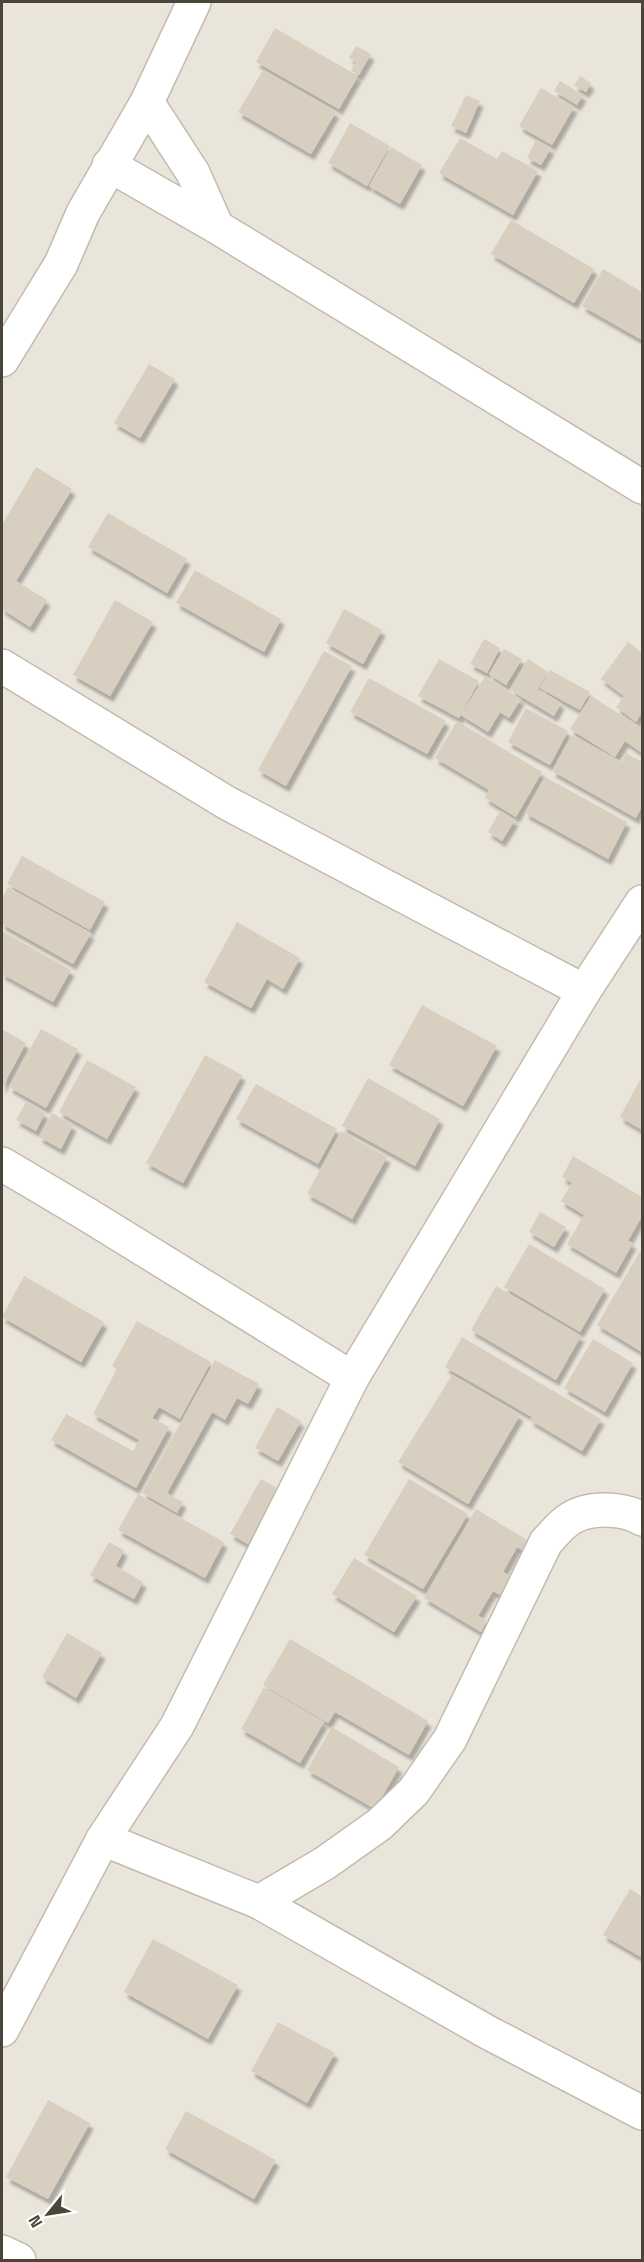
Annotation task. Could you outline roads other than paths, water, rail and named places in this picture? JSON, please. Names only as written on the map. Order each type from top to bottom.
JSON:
[{"type":"street","points":[[2,360],[61,264],[83,213],[147,102],[194,2]]},
{"type":"street","points":[[147,102],[193,173],[217,227]]},
{"type":"street","points":[[109,165],[217,227],[642,487]]},
{"type":"street","points":[[2,666],[226,803],[584,991]]},
{"type":"street","points":[[2,2030],[103,1839],[177,1726],[352,1378],[584,991],[642,902]]},
{"type":"street","points":[[2,1164],[352,1378]]},
{"type":"street","points":[[259,1902],[325,1863],[380,1824],[414,1791],[450,1739],[546,1542],[570,1518],[592,1510],[632,1513],[642,1519]]},
{"type":"street","points":[[103,1839],[259,1902],[489,2033],[642,2113]]},
{"type":"street","points":[[2,2252],[19,2260]]}]
